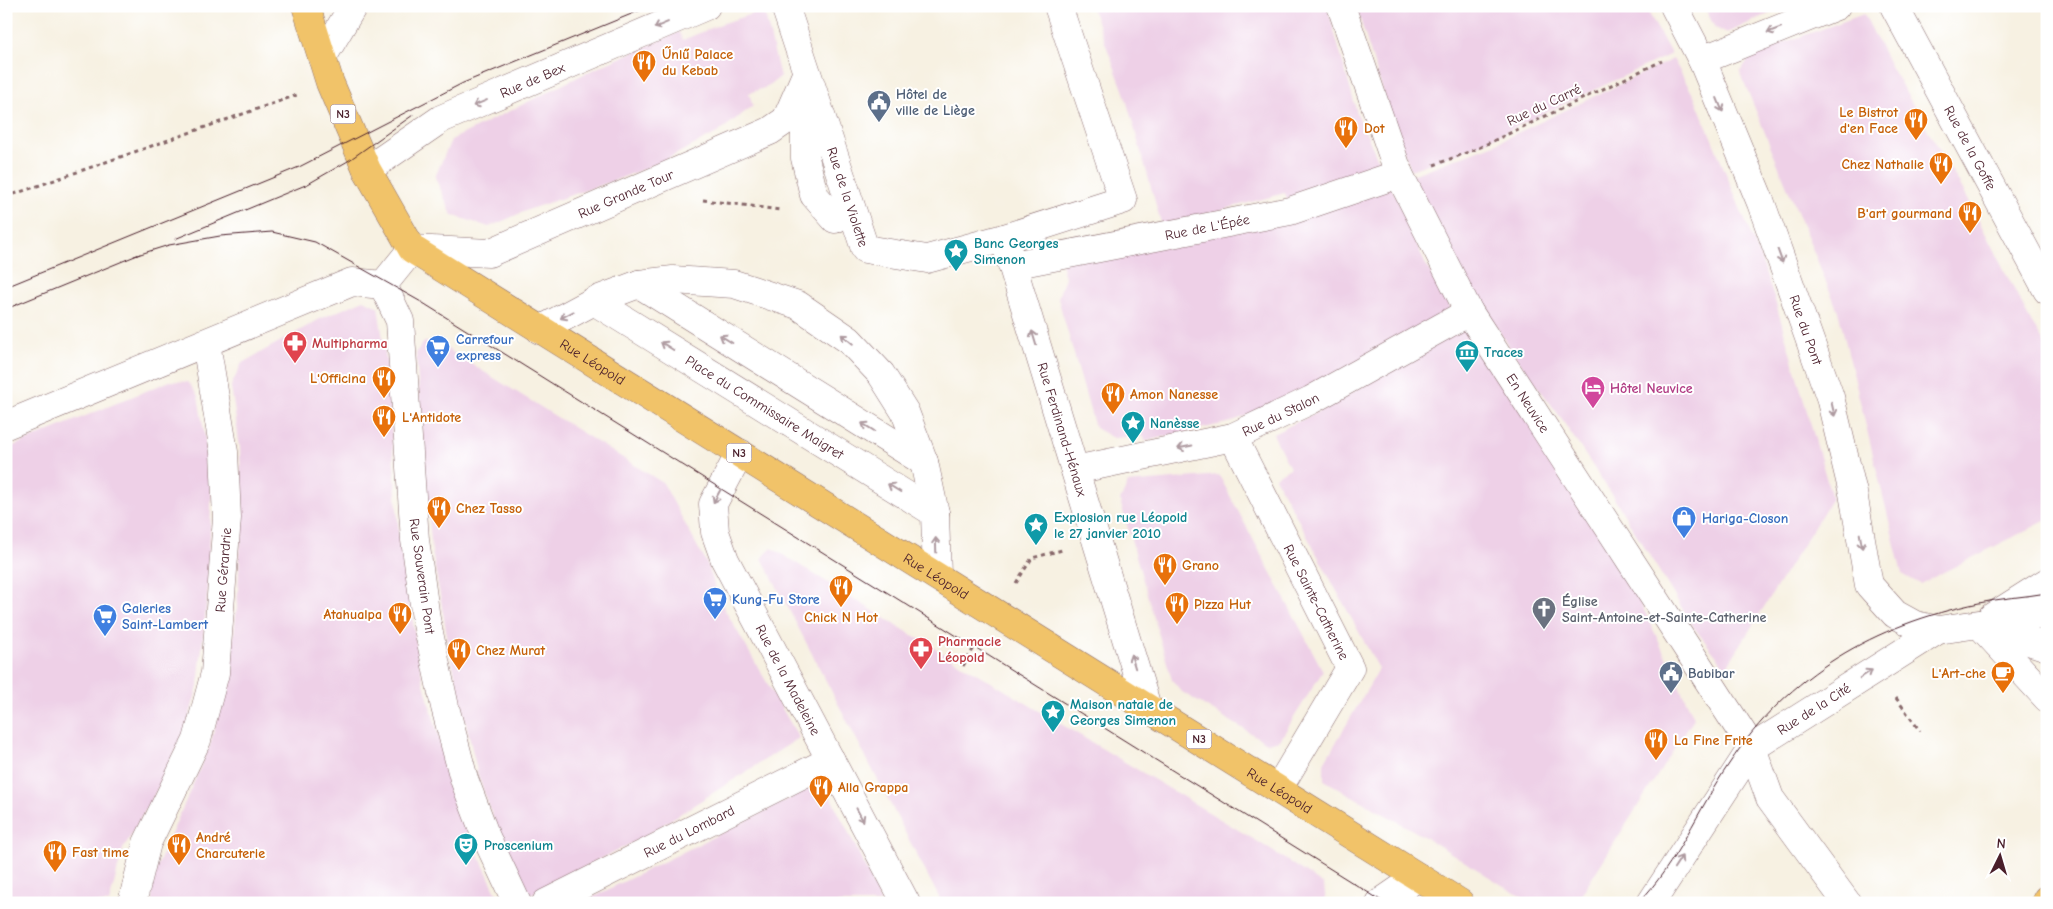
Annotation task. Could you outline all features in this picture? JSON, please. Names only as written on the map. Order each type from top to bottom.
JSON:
[{"type":"main road","name":"N3","points":[[306,6],[330,83],[367,170],[412,249]]},
{"type":"main road","name":"Rue Léopold","points":[[412,249],[1460,903]]},
{"type":"street","points":[[322,58],[353,6]]},
{"type":"street","name":"Rue de Bex","points":[[367,170],[441,119],[706,6]]},
{"type":"street","name":"Rue de la Violette","points":[[785,6],[865,249],[927,259],[1004,238],[1123,200]]},
{"type":"street","points":[[1058,6],[1136,240]]},
{"type":"street","name":"En Neuvice","points":[[1341,6],[1400,176],[1469,312],[1752,748],[1770,798],[1847,903]]},
{"type":"street","name":"Rue du Pont","points":[[1674,6],[1698,53],[1761,203],[1830,397],[1853,493],[1869,585],[1895,614],[1914,624],[1938,630]]},
{"type":"street","points":[[1698,53],[1836,6]]},
{"type":"street","name":"Rue de la Goffe","points":[[1894,6],[2047,290]]},
{"type":"street","points":[[806,74],[805,158],[814,195],[835,219]]},
{"type":"street","name":"Rue Grande Tour","points":[[412,249],[489,253],[770,132],[786,120],[806,74]]},
{"type":"street","name":"Rue de L'Épée","points":[[1012,265],[1290,211],[1400,176]]},
{"type":"street","name":"Rue Ferdinand-Hénaux","points":[[1004,238],[1147,707]]},
{"type":"street","points":[[6,425],[352,282],[383,285],[412,249]]},
{"type":"street","points":[[540,330],[594,301],[639,284],[673,280],[734,284],[798,305],[849,340],[881,374],[905,412],[924,462],[935,513],[938,576]]},
{"type":"street","points":[[639,284],[924,462]]},
{"type":"street","name":"Rue Souverain Pont","points":[[383,285],[400,321],[416,540],[428,628],[464,779],[486,837],[517,903]]},
{"type":"street","name":"Place du Commissaire Maigret","points":[[594,301],[935,513]]},
{"type":"street","name":"Rue du Stalon","points":[[1075,470],[1233,437],[1311,400],[1469,312]]},
{"type":"street","name":"Rue Gérardrie","points":[[132,903],[148,844],[197,740],[216,673],[227,518],[224,452],[206,343]]},
{"type":"street","name":"Rue Sainte-Catherine","points":[[1233,437],[1350,668],[1278,789]]},
{"type":"street","name":"Rue de la Madeleine","points":[[740,453],[713,504],[715,532],[725,560],[906,903]]},
{"type":"street","points":[[1980,625],[2047,582]]},
{"type":"street","name":"Rue de la Cité","points":[[1651,903],[1752,748],[1938,630],[2047,614]]},
{"type":"street","points":[[1980,625],[2047,648]]},
{"type":"street","points":[[1980,625],[2047,698]]},
{"type":"street","name":"Rue du Lombard","points":[[546,903],[831,760]]},
{"type":"street","points":[[1380,903],[1418,877]]},
{"type":"path","name":"Rue du Carré","points":[[1400,176],[1474,150],[1698,53]]},
{"type":"path","points":[[6,197],[330,83]]},
{"type":"path","points":[[696,199],[784,211]]},
{"type":"path","points":[[996,613],[1032,558],[1096,540]]},
{"type":"path","points":[[1897,701],[1920,731]]},
{"type":"shaded area","points":[[1091,6],[1327,6],[1357,113],[1384,173],[1288,202],[1285,193],[1162,226],[1124,92]]},
{"type":"shaded area","points":[[1356,6],[1645,6],[1671,54],[1473,147],[1411,170],[1390,114]]},
{"type":"shaded area","points":[[1704,6],[1786,6],[1727,33],[1715,28]]},
{"type":"shaded area","points":[[764,10],[780,77],[767,87],[749,93],[753,106],[717,133],[661,162],[616,180],[530,209],[489,227],[452,215],[435,177],[451,140],[590,71],[679,32],[683,40],[721,24]]},
{"type":"shaded area","points":[[1864,14],[1890,66],[1962,188],[2031,322],[2047,347],[2047,520],[1920,584],[1902,574],[1838,311],[1740,72],[1752,54]]},
{"type":"shaded area","points":[[1673,59],[1696,100],[1760,257],[1774,297],[1832,498],[1726,668],[1695,629],[1612,495],[1556,411],[1517,359],[1465,279],[1412,175],[1494,144]]},
{"type":"shaded area","points":[[1391,185],[1425,263],[1455,316],[1278,404],[1227,423],[1145,441],[1144,436],[1113,438],[1095,428],[1058,298],[1065,277],[1061,263]]},
{"type":"shaded area","points":[[364,300],[378,307],[387,365],[399,537],[422,677],[456,798],[467,830],[501,903],[152,903],[152,889],[157,867],[210,745],[229,677],[237,608],[242,515],[240,448],[231,386],[242,363],[320,319]]},
{"type":"shaded area","points":[[1467,323],[1615,554],[1647,616],[1694,718],[1576,903],[1531,903],[1430,840],[1324,780],[1324,763],[1379,669],[1275,477],[1290,468],[1273,434],[1328,407]]},
{"type":"shaded area","points":[[424,342],[436,342],[663,483],[708,566],[721,603],[799,738],[642,838],[527,896],[498,831],[478,775],[450,652],[432,551],[426,486],[416,353]]},
{"type":"shaded area","name":"Galeries Saint-Lambert","points":[[170,381],[188,382],[198,396],[212,480],[208,588],[198,686],[187,725],[162,781],[123,849],[109,903],[6,903],[6,449]]},
{"type":"shaded area","points":[[1219,475],[1323,671],[1280,740],[1267,743],[1182,692],[1172,680],[1120,501],[1128,483]]},
{"type":"shaded area","points":[[772,548],[909,633],[1260,843],[1324,885],[1326,903],[942,903],[762,558]]},
{"type":"shaded area","points":[[823,782],[856,847],[881,903],[581,903]]},
{"type":"tram line","points":[[6,287],[299,167],[463,83],[651,6]]},
{"type":"tram line","points":[[175,239],[308,184],[348,161],[413,115]]},
{"type":"tram line","points":[[134,256],[169,245],[220,236],[272,232],[315,242],[423,303],[1385,903]]},
{"type":"tram line","points":[[6,309],[140,254]]},
{"type":"tram line","points":[[1638,903],[1652,888],[1676,854],[1718,781],[1753,732],[1779,704],[1807,679],[1837,658],[1870,640],[1904,625],[1979,603],[2047,593]]},
{"type":"place","name":"Űnlű Palace du Kebab","points":[[644,83]]},
{"type":"place","name":"Hôtel de ville de Liège","points":[[879,123]]},
{"type":"place","name":"Le Bistrot d'en Face","points":[[1916,141]]},
{"type":"place","name":"Dot","points":[[1346,149]]},
{"type":"place","name":"Chez Nathalie","points":[[1941,185]]},
{"type":"place","name":"B'art gourmand","points":[[1970,234]]},
{"type":"place","name":"Banc Georges Simenon","points":[[956,272]]},
{"type":"place","name":"Multipharma","points":[[295,364]]},
{"type":"place","name":"Carrefour express","points":[[438,368]]},
{"type":"place","name":"Traces","points":[[1467,373]]},
{"type":"place","name":"L'Officina","points":[[384,399]]},
{"type":"place","name":"Hôtel Neuvice","points":[[1593,409]]},
{"type":"place","name":"Amon Nanesse","points":[[1113,415]]},
{"type":"place","name":"L'Antidote","points":[[384,438]]},
{"type":"place","name":"Nanèsse","points":[[1133,444]]},
{"type":"place","name":"Chez Tasso","points":[[439,529]]},
{"type":"place","name":"Hariga-Closon","points":[[1684,539]]},
{"type":"place","name":"Explosion rue Léopold le 27 janvier 2010","points":[[1036,546]]},
{"type":"place","name":"Grano","points":[[1165,586]]},
{"type":"place","name":"Chick N Hot","points":[[841,608]]},
{"type":"place","name":"Kung-Fu Store","points":[[715,620]]},
{"type":"place","name":"Pizza Hut","points":[[1177,625]]},
{"type":"place","name":"Église Saint-Antoine-et-Sainte-Catherine","points":[[1544,630]]},
{"type":"place","name":"Atahualpa","points":[[400,635]]},
{"type":"place","name":"Galeries Saint-Lambert","points":[[105,637]]},
{"type":"place","name":"Pharmacie Léopold","points":[[921,670]]},
{"type":"place","name":"Chez Murat","points":[[459,671]]},
{"type":"place","name":"Babibar","points":[[1671,694]]},
{"type":"place","name":"L'Art-che","points":[[2003,694]]},
{"type":"place","name":"Maison natale de Georges Simenon","points":[[1053,733]]},
{"type":"place","name":"La Fine Frite","points":[[1656,761]]},
{"type":"place","name":"Alla Grappa","points":[[821,808]]},
{"type":"place","name":"André Charcuterie","points":[[179,866]]},
{"type":"place","name":"Proscenium","points":[[466,866]]},
{"type":"place","name":"Fast time","points":[[55,873]]}]
